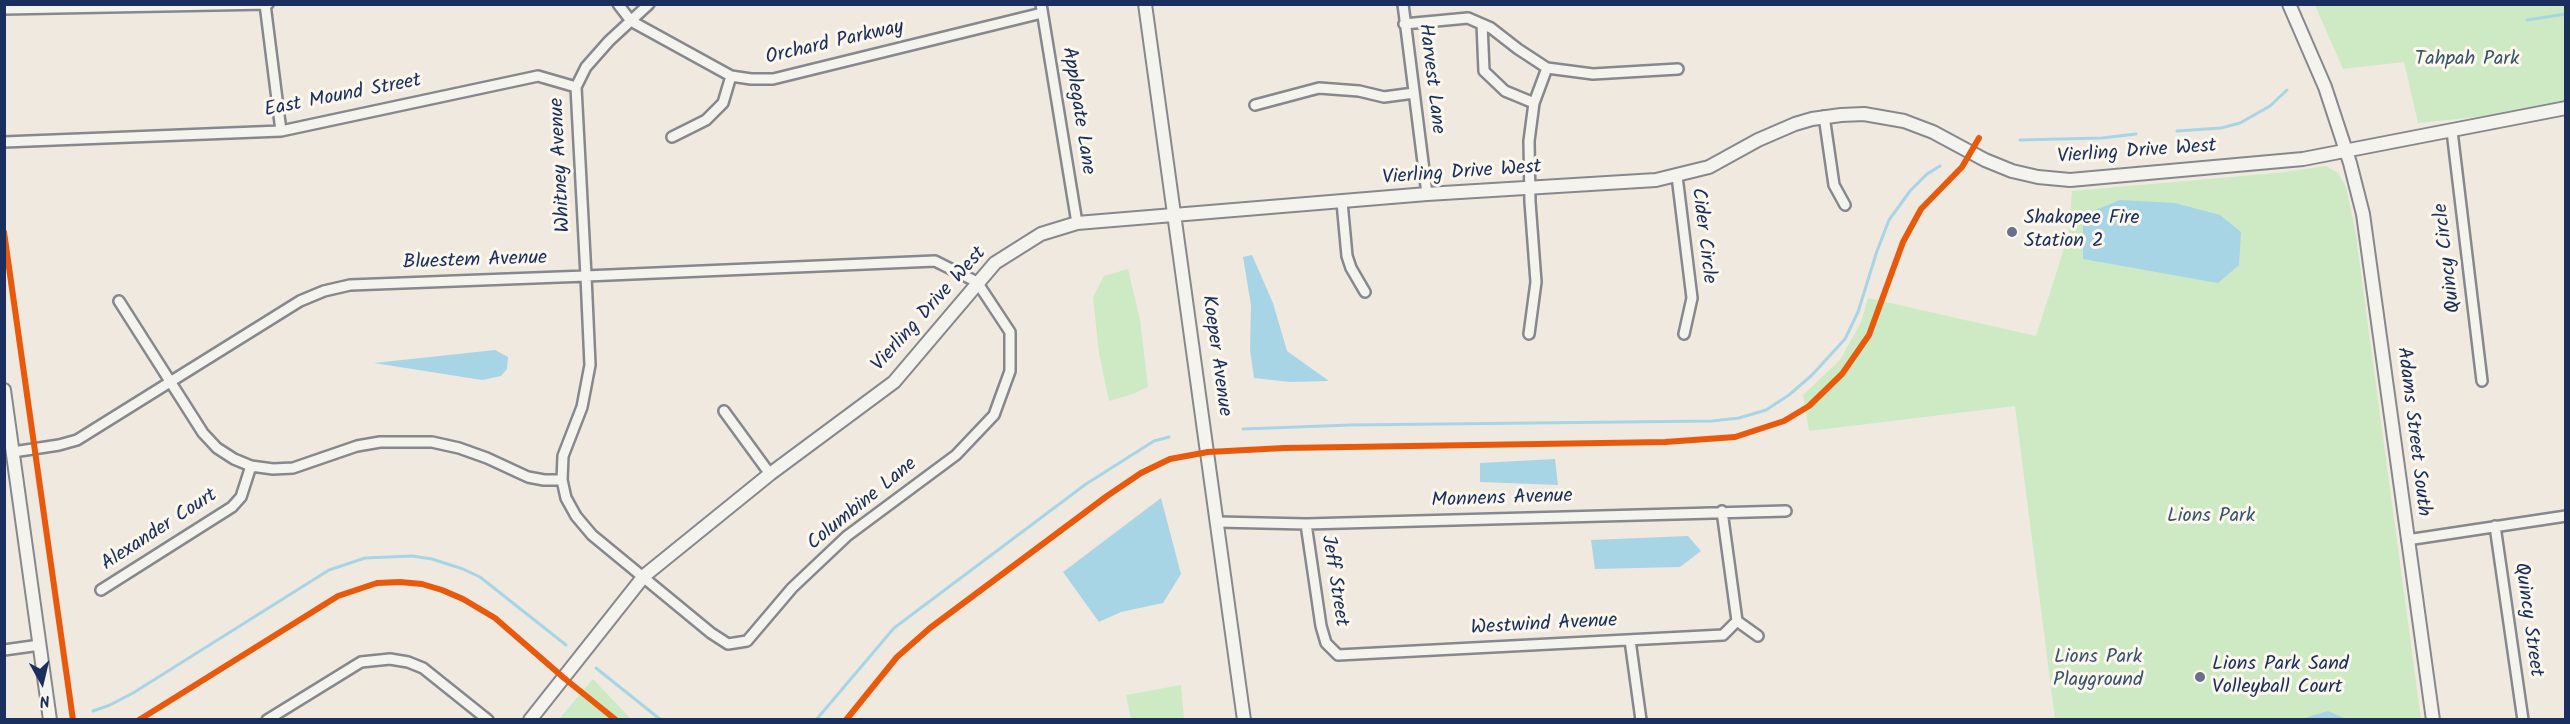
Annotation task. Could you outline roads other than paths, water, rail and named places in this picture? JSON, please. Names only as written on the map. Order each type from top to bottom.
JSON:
[{"type":"street","name":"Orchard Parkway","points":[[618,4],[631,21],[731,76],[773,79],[1042,9]]},
{"type":"street","name":"Whitney Avenue","points":[[644,576],[592,535],[576,516],[566,498],[562,480],[563,456],[588,386],[590,365],[576,87],[586,67],[649,4]]},
{"type":"street","name":"Koeper Avenue","points":[[1145,4],[1245,717]]},
{"type":"street","name":"Harvest Lane","points":[[1402,4],[1427,194]]},
{"type":"street","name":"Adams Street South","points":[[2289,4],[2325,87],[2355,178],[2369,252],[2433,720]]},
{"type":"street","points":[[4,9],[266,5],[281,131]]},
{"type":"street","name":"Applegate Lane","points":[[1042,9],[1077,223]]},
{"type":"street","points":[[1404,24],[1468,18],[1491,28],[1518,50],[1547,68],[1593,74],[1678,69]]},
{"type":"street","points":[[1482,24],[1484,71],[1505,91],[1534,103]]},
{"type":"street","points":[[1529,334],[1536,282],[1529,188],[1529,141],[1534,103],[1547,68]]},
{"type":"street","name":"East Mound Street","points":[[4,142],[281,131],[537,76],[576,87]]},
{"type":"street","points":[[672,137],[706,120],[723,104],[731,76]]},
{"type":"street","points":[[1255,105],[1319,88],[1359,91],[1384,97],[1413,93]]},
{"type":"street","name":"Vierling Drive West","points":[[530,720],[644,576],[770,474],[894,382],[995,263],[1041,234],[1077,223],[1427,194],[1636,182],[1677,176],[1709,167],[1775,132],[1824,117],[1864,114],[1904,121],[1933,132],[2005,168],[2050,179],[2088,179],[2261,163],[2346,151],[2565,108]]},
{"type":"street","points":[[1824,117],[1834,185],[1845,205]]},
{"type":"street","name":"Quincy Circle","points":[[2452,131],[2482,381]]},
{"type":"street","name":"Cider Circle","points":[[1677,176],[1692,298],[1684,334]]},
{"type":"street","points":[[1342,202],[1347,256],[1365,292]]},
{"type":"street","name":"Bluestem Avenue","points":[[14,452],[77,440],[278,314],[324,291],[350,285],[935,261],[977,282]]},
{"type":"street","name":"Columbine Lane","points":[[644,576],[711,633],[728,644],[747,641],[792,588],[847,536],[956,455],[994,415],[1010,371],[1010,332],[977,282]]},
{"type":"street","points":[[119,301],[202,434],[216,448],[251,466],[273,469],[293,468],[357,446],[380,442],[432,442],[478,454],[528,477],[562,480]]},
{"type":"street","points":[[4,390],[50,720]]},
{"type":"street","points":[[724,411],[770,474]]},
{"type":"street","name":"Alexander Court","points":[[101,590],[232,507],[241,497],[251,466]]},
{"type":"street","points":[[1722,511],[1737,621],[1758,636]]},
{"type":"street","name":"Monnens Avenue","points":[[1218,522],[1306,525],[1722,511],[1786,511]]},
{"type":"street","points":[[2407,540],[2565,516]]},
{"type":"street","name":"Jeff Street","points":[[1306,525],[1326,643]]},
{"type":"street","name":"Quincy Street","points":[[2495,526],[2523,720]]},
{"type":"street","name":"Westwind Avenue","points":[[1326,643],[1338,655],[1723,635],[1737,621]]},
{"type":"street","points":[[1630,639],[1641,720]]},
{"type":"street","points":[[4,650],[40,645]]},
{"type":"street","points":[[267,720],[361,662],[390,660],[408,662],[423,668],[488,720]]},
{"type":"water","points":[[2120,200],[2175,203],[2220,215],[2241,232],[2239,265],[2218,283],[2083,259],[2083,215]]},
{"type":"water","points":[[1252,255],[1273,303],[1287,351],[1329,381],[1290,382],[1254,378],[1250,350],[1251,305],[1243,257]]},
{"type":"water","points":[[495,350],[508,357],[507,369],[501,376],[482,380],[374,363]]},
{"type":"water","points":[[1555,459],[1558,485],[1480,482],[1480,463]]},
{"type":"water","points":[[1161,498],[1181,574],[1163,603],[1121,612],[1099,622],[1063,572]]},
{"type":"water","points":[[1688,536],[1701,551],[1680,567],[1595,569],[1591,540]]},
{"type":"water","points":[[2328,711],[2346,719],[2305,719],[2308,717]]},
{"type":"waterway","points":[[2527,20],[2566,14]]},
{"type":"waterway","points":[[2177,131],[2221,128],[2240,123],[2270,106],[2287,90]]},
{"type":"waterway","points":[[2020,140],[2102,138],[2136,134]]},
{"type":"waterway","points":[[1243,429],[1350,425],[1712,421],[1739,418],[1766,410],[1789,395],[1812,375],[1845,339],[1858,312],[1889,220],[1910,191],[1927,174],[1940,166]]},
{"type":"waterway","points":[[816,720],[894,628],[1086,484],[1154,441],[1169,437]]},
{"type":"waterway","points":[[93,711],[133,693],[329,570],[365,558],[412,556],[432,559],[463,569],[480,577],[566,645]]},
{"type":"waterway","points":[[596,668],[661,720]]},
{"type":"place","name":"Shakopee Fire Station 2","points":[[2012,232]]},
{"type":"place","name":"Lions Park Sand Volleyball Court","points":[[2200,677]]},
{"type":"park label","name":"Tahpah Park","points":[[2467,61]]},
{"type":"park label","name":"Lions Park","points":[[2211,518]]},
{"type":"park label","name":"Lions Park Playground","points":[[2098,670]]}]
